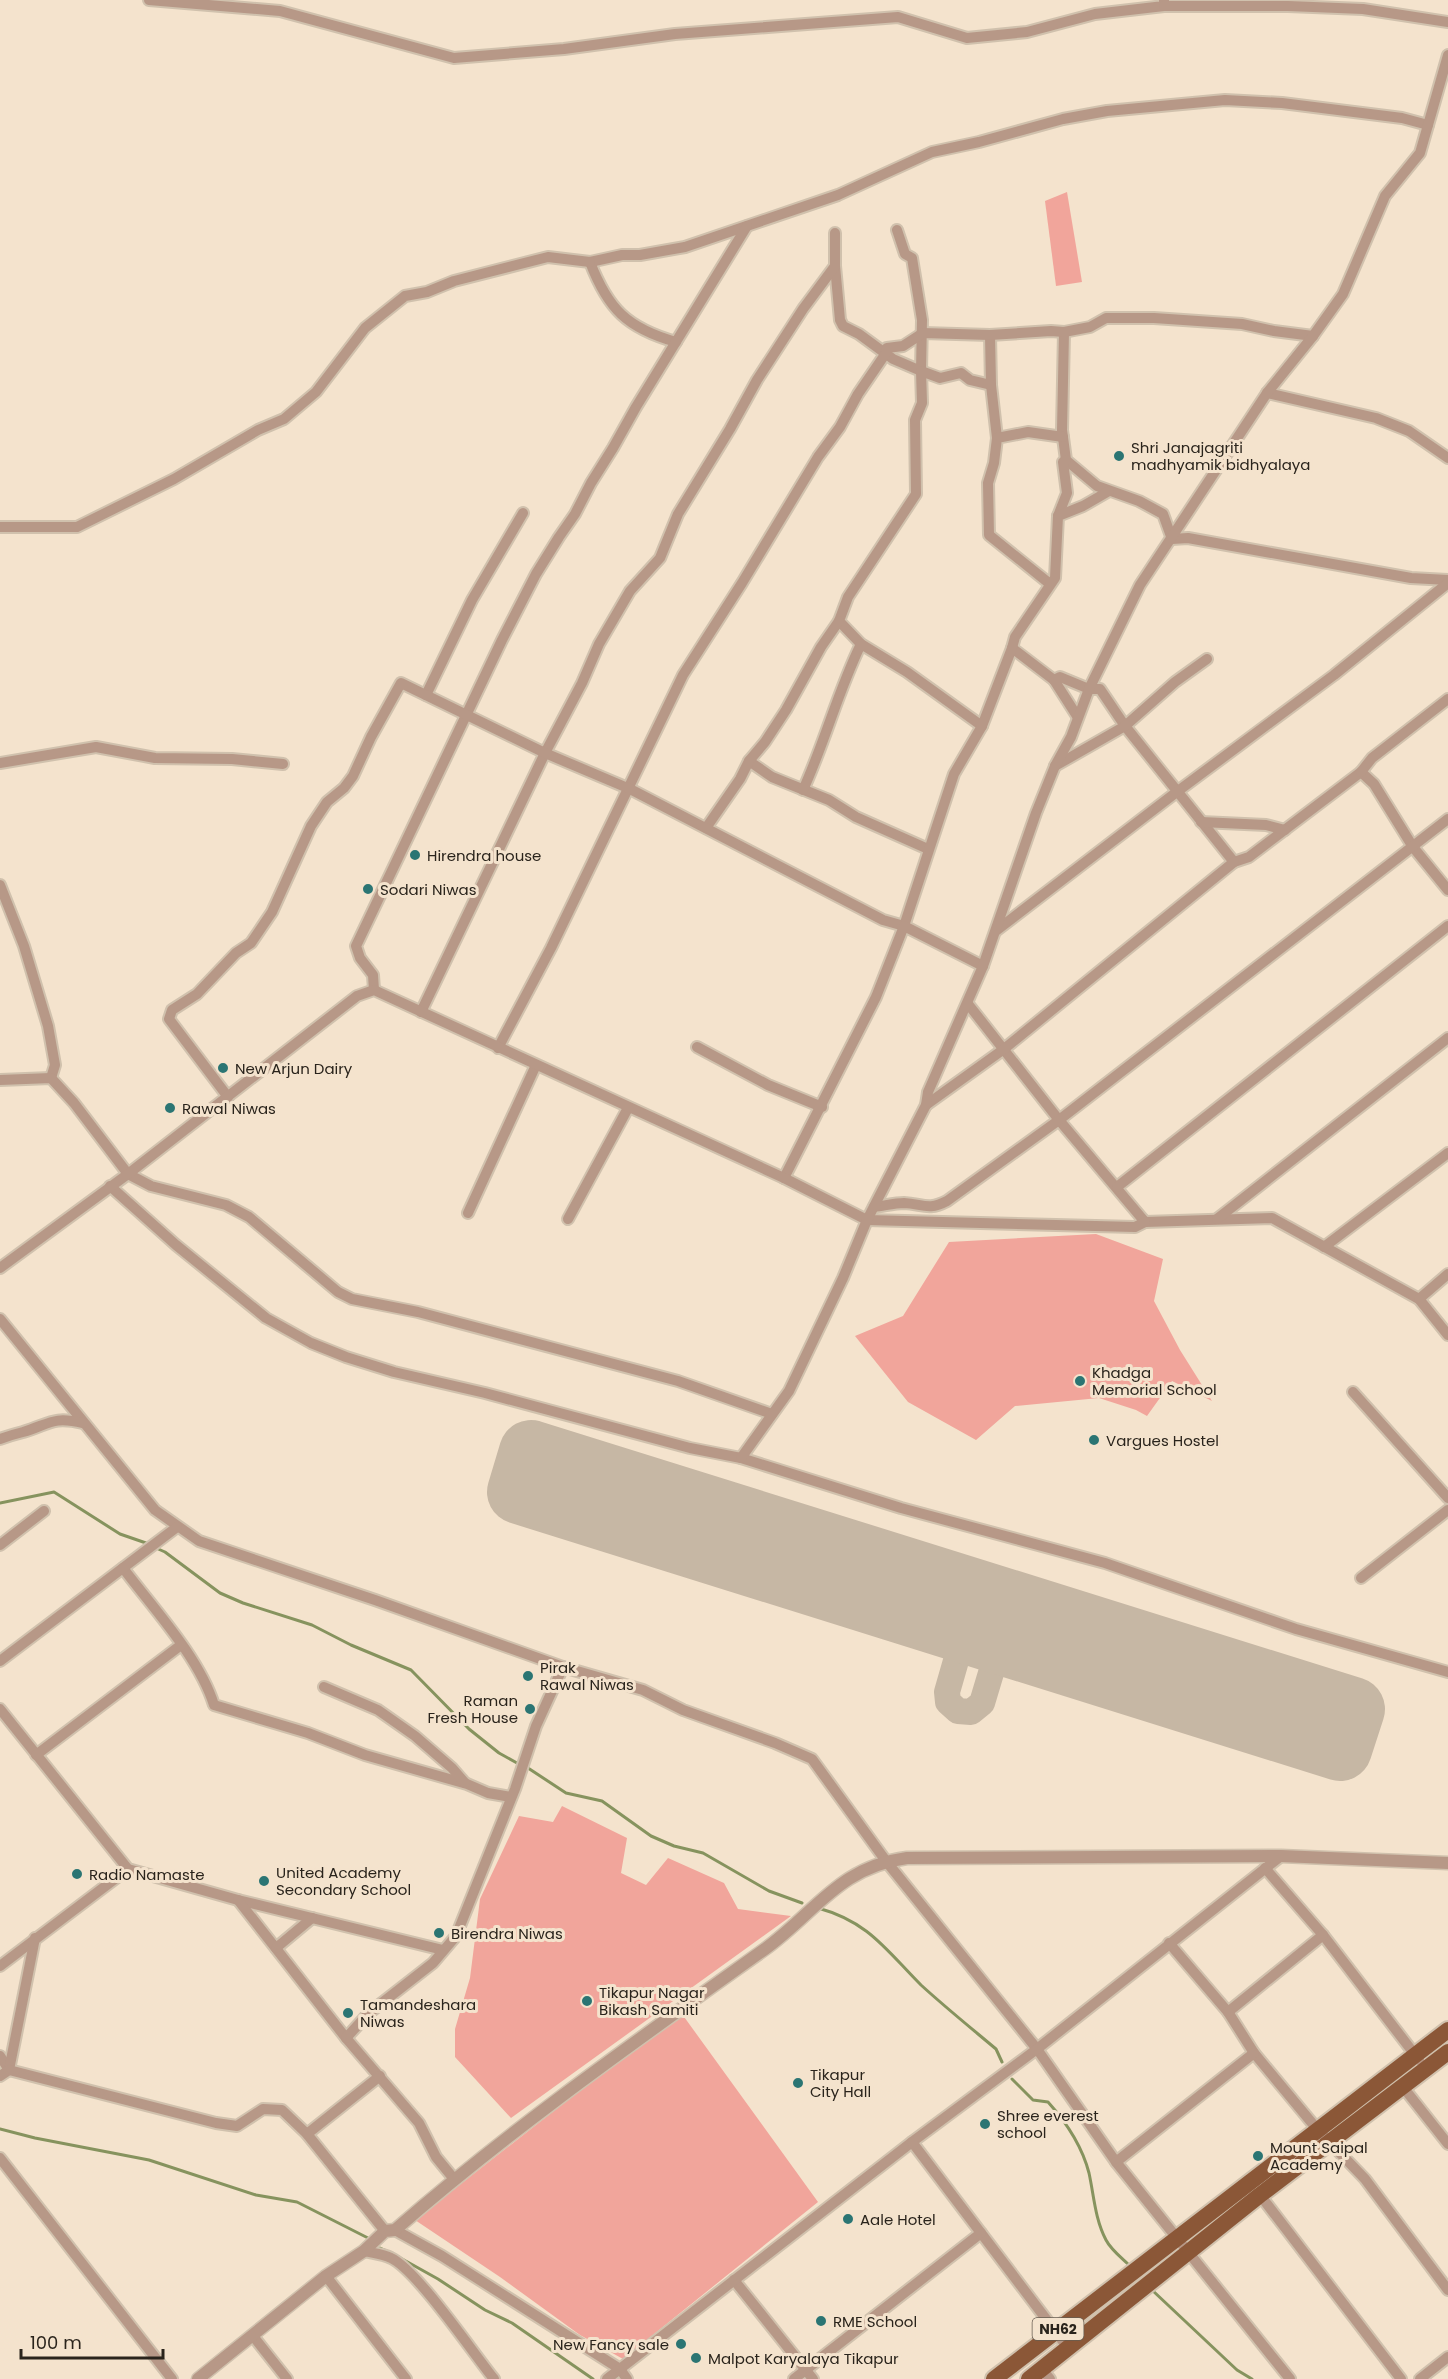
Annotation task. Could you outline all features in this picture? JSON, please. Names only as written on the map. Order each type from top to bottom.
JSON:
[{"type":"main road","name":"NH62","points":[[994,2379],[1448,2030]]},
{"type":"main road","name":"NH62","points":[[1041,2376],[1068,2348],[1189,2251],[1448,2052]]},
{"type":"street","points":[[149,0],[280,11],[454,58],[564,49],[675,34],[898,17],[967,38],[1027,32],[1095,14],[1164,3],[1352,9],[1448,22]]},
{"type":"street","points":[[741,1458],[789,1391],[843,1278],[867,1220],[926,1105],[928,1092],[968,1004],[997,930],[1036,813],[1055,766],[1071,736],[1089,689],[1140,585],[1267,393],[1313,336],[1342,294],[1384,196],[1419,153],[1448,55]]},
{"type":"street","points":[[0,527],[77,527],[174,479],[258,430],[284,419],[316,392],[365,328],[405,296],[549,257],[590,262],[622,255],[640,255],[685,247],[838,195],[932,152],[1063,119],[1107,111],[1225,99],[1282,103],[1402,118],[1428,126]]},
{"type":"street","points":[[374,990],[373,975],[360,958],[356,946],[502,640],[536,574],[575,514],[591,483],[747,226]]},
{"type":"street","points":[[706,828],[740,779],[749,761],[786,710],[820,647],[840,621],[848,597],[916,494],[915,420],[922,403],[923,333],[912,258],[905,255],[897,230]]},
{"type":"street","points":[[835,233],[835,266],[840,320],[843,326],[903,364],[940,378],[961,373],[970,380],[991,385]]},
{"type":"street","points":[[590,262],[600,289],[609,303],[650,334],[676,342]]},
{"type":"street","points":[[421,1012],[599,644],[630,591],[660,558],[678,514],[757,380],[803,309],[835,266]]},
{"type":"street","points":[[498,1048],[521,1008],[630,789],[648,744],[683,675],[818,457],[840,427],[887,348],[903,346],[923,333],[990,335],[1051,331],[1064,333],[1089,327],[1106,318],[1154,318],[1242,324],[1313,336]]},
{"type":"street","points":[[1064,333],[1062,437],[1066,460],[1097,486],[1139,501],[1163,514],[1172,539]]},
{"type":"street","points":[[990,335],[991,385],[997,438],[994,463],[988,483],[989,535],[1050,584]]},
{"type":"street","points":[[1267,393],[1376,418],[1409,431],[1448,458]]},
{"type":"street","points":[[997,438],[1028,432],[1062,437]]},
{"type":"street","points":[[784,1178],[876,997],[904,926],[954,774],[982,726],[1015,637],[1055,578],[1058,516],[1067,493],[1063,462],[1066,460]]},
{"type":"street","points":[[1058,516],[1083,506],[1109,491]]},
{"type":"street","points":[[426,695],[472,600],[523,513]]},
{"type":"street","points":[[1172,539],[1188,538],[1411,578],[1448,582]]},
{"type":"street","points":[[997,930],[1178,790],[1334,675],[1448,582]]},
{"type":"street","points":[[840,621],[861,644],[907,672],[982,726]]},
{"type":"street","points":[[803,790],[815,764],[848,670],[861,644]]},
{"type":"street","points":[[1012,648],[1054,681],[1077,716]]},
{"type":"street","points":[[1055,766],[1125,726],[1175,681],[1207,659]]},
{"type":"street","points":[[1054,681],[1060,676],[1089,689],[1100,689],[1125,726],[1234,862]]},
{"type":"street","points":[[228,1096],[169,1019],[172,1010],[197,994],[236,954],[251,943],[272,912],[311,826],[327,802],[344,788],[353,776],[371,737],[401,683],[545,753],[630,789],[883,920],[904,926],[983,966]]},
{"type":"street","points":[[926,1105],[1004,1049],[1234,862],[1249,857],[1361,772],[1372,758],[1448,699]]},
{"type":"street","points":[[0,763],[96,747],[155,759],[232,759],[283,764]]},
{"type":"street","points":[[749,761],[772,777],[829,800],[876,826],[928,849]]},
{"type":"street","points":[[1361,772],[1374,784],[1413,847],[1448,890]]},
{"type":"street","points":[[874,1207],[904,1203],[925,1208],[938,1206],[1059,1120],[1448,819]]},
{"type":"street","points":[[1201,822],[1266,825],[1285,830]]},
{"type":"street","points":[[0,885],[24,946],[48,1026],[55,1065],[51,1078]]},
{"type":"street","points":[[1117,1187],[1448,927]]},
{"type":"street","points":[[0,1268],[128,1174],[357,996],[374,990],[784,1178],[867,1220],[1135,1227],[1145,1222],[1272,1218],[1419,1299],[1448,1335]]},
{"type":"street","points":[[968,1004],[1059,1120],[1145,1222]]},
{"type":"street","points":[[1216,1219],[1448,1038]]},
{"type":"street","points":[[697,1047],[768,1085],[822,1107]]},
{"type":"street","points":[[468,1213],[536,1065]]},
{"type":"street","points":[[0,1080],[51,1078],[74,1103],[128,1174],[151,1186],[226,1205],[249,1217],[338,1292],[352,1299],[418,1312],[678,1381],[772,1414]]},
{"type":"street","points":[[568,1219],[628,1108]]},
{"type":"street","points":[[1324,1247],[1448,1153]]},
{"type":"street","points":[[110,1186],[176,1245],[266,1318],[311,1343],[346,1357],[394,1372],[485,1393],[690,1448],[741,1458],[901,1508],[1105,1563],[1296,1629],[1448,1672]]},
{"type":"street","points":[[1419,1299],[1448,1274]]},
{"type":"street","points":[[0,1319],[155,1510],[199,1541],[364,1596],[563,1667],[643,1690],[683,1710],[775,1743],[812,1759],[886,1861],[1037,2049],[1116,2162],[1290,2379]]},
{"type":"street","points":[[1353,1392],[1448,1498]]},
{"type":"street","points":[[0,1438],[25,1432],[47,1421],[68,1420],[83,1423]]},
{"type":"street","points":[[1361,1578],[1448,1510]]},
{"type":"street","points":[[0,1545],[44,1511]]},
{"type":"street","points":[[0,1661],[177,1527]]},
{"type":"street","points":[[123,1568],[181,1645],[208,1687],[214,1705],[308,1733],[365,1755],[465,1784],[488,1793],[511,1797]]},
{"type":"street","points":[[36,1755],[181,1645]]},
{"type":"street","points":[[346,2038],[369,2013],[433,1963],[456,1936],[511,1797],[536,1726],[563,1667]]},
{"type":"street","points":[[324,1687],[378,1710],[415,1736],[452,1768],[465,1784]]},
{"type":"street","points":[[0,1709],[128,1869],[238,1900],[443,1950]]},
{"type":"street","points":[[607,2379],[912,2142],[1037,2049],[1168,1943],[1281,1856]]},
{"type":"street","points":[[198,2379],[326,2276],[364,2251],[579,2083],[790,1930],[833,1888],[886,1861],[908,1858],[1281,1856],[1448,1863]]},
{"type":"street","points":[[1265,1868],[1323,1935],[1426,2070]]},
{"type":"street","points":[[0,1966],[128,1869]]},
{"type":"street","points":[[238,1900],[346,2038],[419,2123],[436,2157],[454,2179]]},
{"type":"street","points":[[276,1948],[312,1918]]},
{"type":"street","points":[[1228,2012],[1323,1935]]},
{"type":"street","points":[[4,2073],[35,1938]]},
{"type":"street","points":[[1168,1943],[1228,2012],[1254,2053],[1317,2129],[1365,2179],[1448,2290]]},
{"type":"street","points":[[1116,2162],[1254,2053]]},
{"type":"street","points":[[0,2056],[4,2073]]},
{"type":"street","points":[[4,2073],[237,2126],[263,2109],[282,2110],[307,2134],[390,2231],[442,2256],[620,2369],[627,2379]]},
{"type":"street","points":[[307,2134],[380,2076]]},
{"type":"street","points":[[1403,2087],[1448,2144]]},
{"type":"street","points":[[912,2142],[1068,2348]]},
{"type":"street","points":[[0,2158],[172,2379]]},
{"type":"street","points":[[1260,2195],[1401,2379]]},
{"type":"street","points":[[795,2379],[810,2374],[981,2233]]},
{"type":"street","points":[[364,2251],[391,2258],[405,2268],[429,2295],[494,2379]]},
{"type":"street","points":[[326,2276],[406,2379]]},
{"type":"street","points":[[734,2280],[810,2374]]},
{"type":"street","points":[[253,2336],[287,2379]]},
{"type":"street","points":[[1420,2379],[1448,2357]]},
{"type":"shaded area","points":[[1067,192],[1082,282],[1056,286],[1045,201]]},
{"type":"shaded area","points":[[1096,1234],[1163,1259],[1154,1301],[1180,1350],[1212,1401],[1172,1381],[1147,1416],[1099,1398],[1015,1406],[976,1440],[908,1402],[855,1336],[903,1316],[949,1242]]},
{"type":"shaded area","points":[[562,1806],[627,1838],[621,1873],[646,1885],[668,1858],[724,1883],[738,1909],[791,1916],[511,2118],[455,2057],[455,2029],[470,1978],[480,1899],[519,1816],[553,1822]]},
{"type":"shaded area","points":[[682,2014],[818,2202],[623,2359],[580,2335],[500,2277],[415,2220],[611,2066]]},
{"type":"waterway","points":[[0,1503],[54,1492],[120,1534],[146,1543]]},
{"type":"waterway","points":[[156,1548],[165,1552],[220,1593],[243,1603],[312,1625],[351,1645],[411,1670],[469,1729],[499,1753],[517,1763]]},
{"type":"waterway","points":[[528,1768],[566,1793],[602,1801],[651,1836],[674,1846],[703,1853],[769,1891],[802,1903]]},
{"type":"waterway","points":[[818,1908],[851,1921],[876,1939],[921,1985],[996,2049],[1002,2062]]},
{"type":"waterway","points":[[1012,2079],[1033,2100],[1048,2102],[1073,2135],[1089,2173],[1102,2232],[1111,2247],[1131,2267]]},
{"type":"waterway","points":[[0,2129],[149,2160],[256,2195],[297,2202],[368,2238]]},
{"type":"waterway","points":[[380,2248],[389,2252]]},
{"type":"waterway","points":[[395,2255],[438,2279],[485,2310],[512,2323],[593,2379]]},
{"type":"waterway","points":[[1152,2290],[1237,2370],[1252,2379]]},
{"type":"taxiway","points":[[970,1612],[947,1692],[948,1702],[958,1711],[971,1712],[982,1703],[1006,1623]]},
{"type":"runway","points":[[531,1452],[1353,1709],[1340,1749],[519,1492],[531,1452]]},
{"type":"place","name":"Shri Janajagriti madhyamik bidhyalaya","points":[[1119,456]]},
{"type":"place","name":"Hirendra house","points":[[415,855]]},
{"type":"place","name":"Sodari Niwas","points":[[368,889]]},
{"type":"place","name":"New Arjun Dairy","points":[[223,1068]]},
{"type":"place","name":"Rawal Niwas","points":[[170,1108]]},
{"type":"place","name":"Khadga Memorial School","points":[[1080,1381]]},
{"type":"place","name":"Vargues Hostel","points":[[1094,1440]]},
{"type":"place","name":"Pirak Rawal Niwas","points":[[528,1676]]},
{"type":"place","name":"Raman Fresh House","points":[[530,1709]]},
{"type":"place","name":"Radio Namaste","points":[[77,1874]]},
{"type":"place","name":"United Academy Secondary School","points":[[264,1881]]},
{"type":"place","name":"Birendra Niwas","points":[[439,1933]]},
{"type":"place","name":"Tikapur Nagar Bikash Samiti","points":[[587,2001]]},
{"type":"place","name":"Tamandeshara Niwas","points":[[348,2013]]},
{"type":"place","name":"Tikapur City Hall","points":[[798,2083]]},
{"type":"place","name":"Shree everest school","points":[[985,2124]]},
{"type":"place","name":"Mount Saipal Academy","points":[[1258,2156]]},
{"type":"place","name":"Aale Hotel","points":[[848,2219]]},
{"type":"place","name":"RME School","points":[[821,2321]]},
{"type":"place","name":"New Fancy sale","points":[[681,2344]]},
{"type":"place","name":"Malpot Karyalaya Tikapur","points":[[696,2358]]}]
